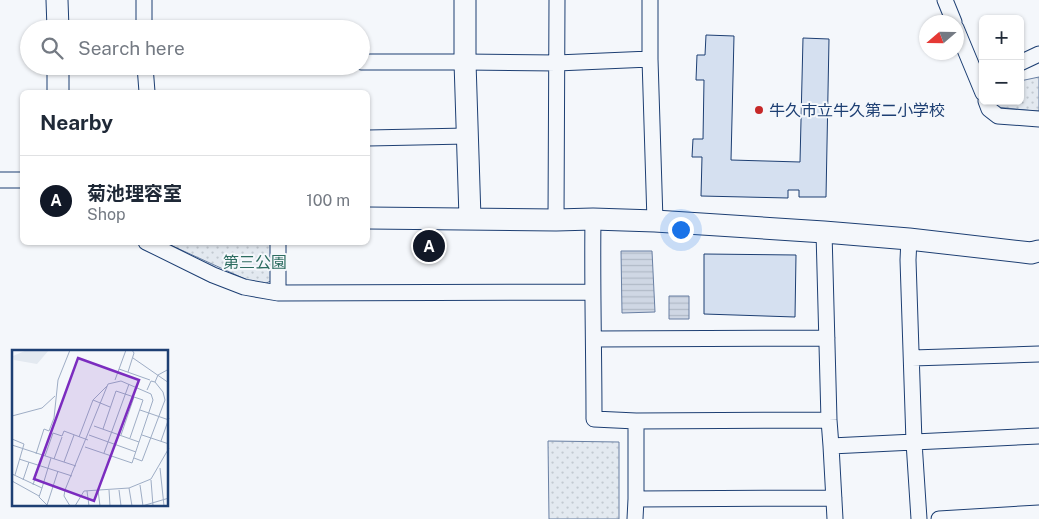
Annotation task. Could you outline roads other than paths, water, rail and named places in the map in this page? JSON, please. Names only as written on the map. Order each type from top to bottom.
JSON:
[{"type":"street","points":[[57,0],[58,20]]},
{"type":"street","points":[[144,0],[144,20]]},
{"type":"street","points":[[465,0],[470,218]]},
{"type":"street","points":[[556,220],[557,0]]},
{"type":"street","points":[[650,0],[655,220]]},
{"type":"street","points":[[948,1],[952,15]]},
{"type":"street","points":[[964,46],[979,80]]},
{"type":"street","points":[[1024,62],[1039,54]]},
{"type":"street","points":[[370,62],[557,63],[650,59]]},
{"type":"street","points":[[58,75],[58,90]]},
{"type":"street","points":[[146,75],[147,90]]},
{"type":"street","points":[[988,105],[989,109],[998,116],[1039,119]]},
{"type":"street","points":[[370,138],[467,136]]},
{"type":"street","points":[[0,180],[20,180]]},
{"type":"street","points":[[370,218],[655,220],[909,239],[1031,253],[1039,251]]},
{"type":"street","points":[[593,219],[594,419],[636,421],[829,420]]},
{"type":"street","points":[[824,232],[829,420],[835,519]]},
{"type":"street","points":[[909,239],[908,260],[914,442],[919,519]]},
{"type":"street","points":[[152,245],[213,275],[244,287],[278,293],[592,292]]},
{"type":"street","points":[[278,245],[278,293]]},
{"type":"street","points":[[594,339],[827,338]]},
{"type":"street","points":[[912,358],[1039,354]]},
{"type":"street","points":[[635,519],[636,421]]},
{"type":"street","points":[[831,446],[1039,436]]},
{"type":"street","points":[[636,499],[834,498]]},
{"type":"street","points":[[939,519],[1039,513]]},
{"type":"place","name":"牛久市立牛久第二小学校","points":[[759,110]]},
{"type":"place","name":"菊池理容室","points":[[429,246]]},
{"type":"park label","name":"第三公園","points":[[255,262]]}]
